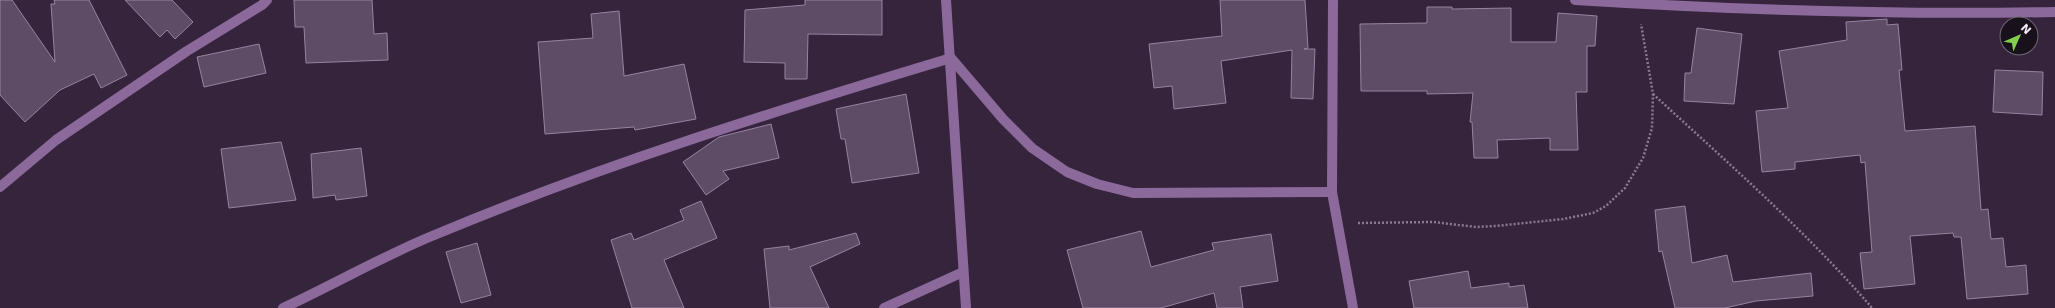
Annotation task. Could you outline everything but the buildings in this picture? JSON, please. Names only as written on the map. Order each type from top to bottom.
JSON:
[{"type":"street","points":[[0,187],[56,140],[187,51],[262,5],[267,0]]},
{"type":"street","points":[[946,0],[951,58],[966,308]]},
{"type":"street","points":[[1333,0],[1332,192],[1353,308]]},
{"type":"street","points":[[1575,0],[1856,12],[2055,12]]},
{"type":"street","points":[[951,58],[1003,119],[1032,148],[1067,172],[1097,184],[1133,193],[1332,192]]},
{"type":"street","points":[[283,308],[430,237],[537,194],[645,155],[768,114],[951,58]]},
{"type":"street","points":[[884,308],[963,272]]},
{"type":"path","points":[[1337,224],[1433,222],[1476,227],[1496,226],[1563,219],[1593,213],[1606,206],[1625,188],[1643,158],[1652,128],[1653,94],[1637,2]]},
{"type":"path","points":[[1653,94],[1807,238],[1840,271],[1872,308]]}]
